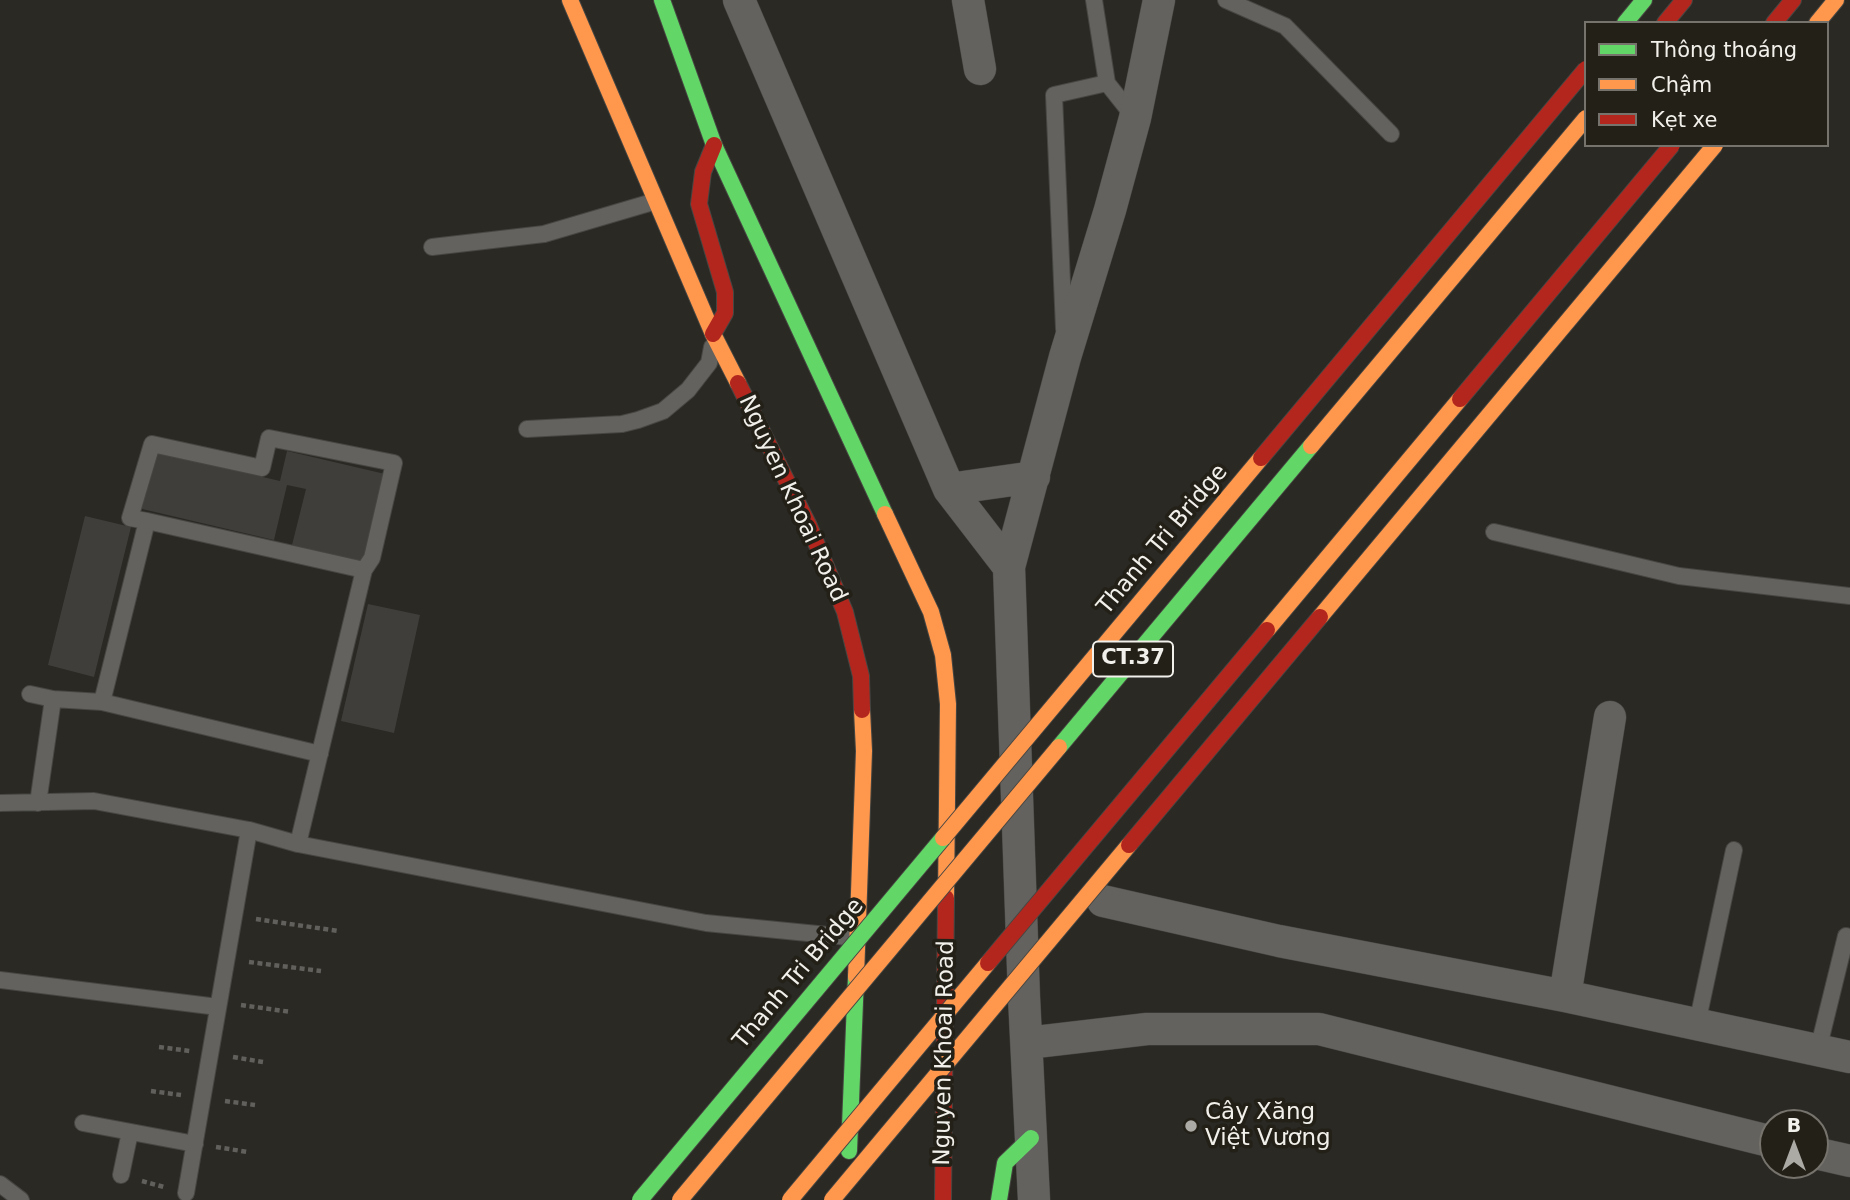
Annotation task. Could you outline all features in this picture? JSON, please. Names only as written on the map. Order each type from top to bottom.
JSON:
[{"type":"main road","name":"Nguyen Khoai Road","points":[[569,0],[713,334],[809,526],[845,612],[861,676],[864,751],[847,1200]]},
{"type":"main road","name":"Nguyen Khoai Road","points":[[662,0],[714,145],[931,612],[943,655],[948,704],[943,1200]]},
{"type":"main road","points":[[1627,21],[1644,0]]},
{"type":"main road","points":[[1667,21],[1684,0]]},
{"type":"main road","points":[[1776,21],[1793,0]]},
{"type":"main road","name":"Thanh Tri Bridge","points":[[640,1200],[1584,71]]},
{"type":"main road","name":"CT.37","points":[[680,1200],[1584,120]]},
{"type":"main road","points":[[713,334],[725,313],[725,292],[699,204],[703,172],[714,145]]},
{"type":"main road","points":[[790,1200],[1670,147]]},
{"type":"main road","points":[[832,1200],[1715,147]]},
{"type":"main road","points":[[999,1200],[1005,1163],[1031,1138]]},
{"type":"street","points":[[739,0],[949,489],[1009,567]]},
{"type":"street","points":[[968,0],[979,69]]},
{"type":"street","points":[[1034,1200],[1009,567],[1065,357],[1135,118],[1159,0]]},
{"type":"street","points":[[1821,21],[1839,0]]},
{"type":"street","points":[[1024,997],[1426,494],[1715,147]]},
{"type":"street","points":[[949,489],[1034,477]]},
{"type":"street","points":[[1564,996],[1610,717]]},
{"type":"street","points":[[1103,901],[1279,941],[1564,996],[1850,1057]]},
{"type":"street","points":[[1027,1043],[1147,1029],[1319,1029],[1759,1139]]},
{"type":"street","points":[[1829,1156],[1850,1161]]},
{"type":"lane","points":[[1094,0],[1107,83],[1135,118]]},
{"type":"lane","points":[[1226,0],[1285,26],[1391,134]]},
{"type":"lane","points":[[1065,357],[1054,95],[1107,83]]},
{"type":"lane","points":[[432,247],[544,234],[656,201]]},
{"type":"lane","points":[[527,429],[622,424],[663,411],[688,390],[709,363],[713,334]]},
{"type":"lane","points":[[298,844],[364,570],[372,558],[394,463],[269,438],[262,468],[152,444],[130,518],[364,570]]},
{"type":"lane","points":[[102,702],[147,521]]},
{"type":"lane","points":[[1494,532],[1679,576],[1850,596]]},
{"type":"lane","points":[[30,694],[52,699],[102,702],[320,754]]},
{"type":"lane","points":[[38,803],[52,699]]},
{"type":"lane","points":[[0,803],[94,801],[248,830],[298,844],[706,923],[848,937],[857,933]]},
{"type":"lane","points":[[186,1193],[248,830]]},
{"type":"lane","points":[[1697,1024],[1734,850]]},
{"type":"lane","points":[[1818,1050],[1846,936]]},
{"type":"lane","points":[[0,980],[219,1004]]},
{"type":"lane","points":[[83,1123],[195,1144]]},
{"type":"lane","points":[[121,1175],[130,1132]]},
{"type":"lane","points":[[0,1184],[21,1200]]},
{"type":"path","points":[[234,916],[338,930]]},
{"type":"path","points":[[227,959],[321,971]]},
{"type":"path","points":[[219,1004],[291,1012]]},
{"type":"path","points":[[210,1054],[263,1062]]},
{"type":"path","points":[[150,1091],[255,1105]]},
{"type":"path","points":[[195,1144],[248,1152]]},
{"type":"path","points":[[121,1175],[186,1193]]},
{"type":"building","points":[[152,451],[280,481],[287,451],[385,474],[364,562],[292,545],[306,489],[287,485],[274,540],[138,508]]},
{"type":"building","points":[[85,516],[131,527],[94,677],[48,665]]},
{"type":"building","points":[[368,604],[420,615],[394,733],[341,721]]},
{"type":"traffic: fast","points":[[662,0],[714,145],[885,514]]},
{"type":"traffic: fast","points":[[1627,21],[1644,0]]},
{"type":"traffic: fast","points":[[1059,747],[1311,446]]},
{"type":"traffic: fast","points":[[640,1200],[943,838]]},
{"type":"traffic: fast","points":[[849,1151],[856,977]]},
{"type":"traffic: fast","points":[[999,1200],[1005,1163],[1031,1138]]},
{"type":"traffic: slow","points":[[570,0],[713,334],[738,383]]},
{"type":"traffic: slow","points":[[1819,21],[1836,0]]},
{"type":"traffic: slow","points":[[1311,446],[1584,120]]},
{"type":"traffic: slow","points":[[1320,617],[1713,147]]},
{"type":"traffic: slow","points":[[1267,630],[1460,399]]},
{"type":"traffic: slow","points":[[943,838],[1261,458]]},
{"type":"traffic: slow","points":[[885,514],[931,612],[943,655],[948,704],[946,898]]},
{"type":"traffic: slow","points":[[856,977],[864,751],[862,710]]},
{"type":"traffic: slow","points":[[680,1200],[1059,747]]},
{"type":"traffic: slow","points":[[832,1200],[1129,845]]},
{"type":"traffic: slow","points":[[790,1200],[988,963]]},
{"type":"traffic: jam","points":[[1667,21],[1684,0]]},
{"type":"traffic: jam","points":[[1776,21],[1793,0]]},
{"type":"traffic: jam","points":[[1261,458],[1584,71]]},
{"type":"traffic: jam","points":[[713,334],[725,313],[725,292],[699,204],[703,172],[714,145]]},
{"type":"traffic: jam","points":[[1460,399],[1670,147]]},
{"type":"traffic: jam","points":[[738,383],[809,526],[845,612],[861,676],[862,710]]},
{"type":"traffic: jam","points":[[1129,845],[1320,617]]},
{"type":"traffic: jam","points":[[988,963],[1267,630]]},
{"type":"traffic: jam","points":[[943,1200],[946,898]]},
{"type":"place","name":"Cây Xăng Việt Vương","points":[[1191,1126]]}]
